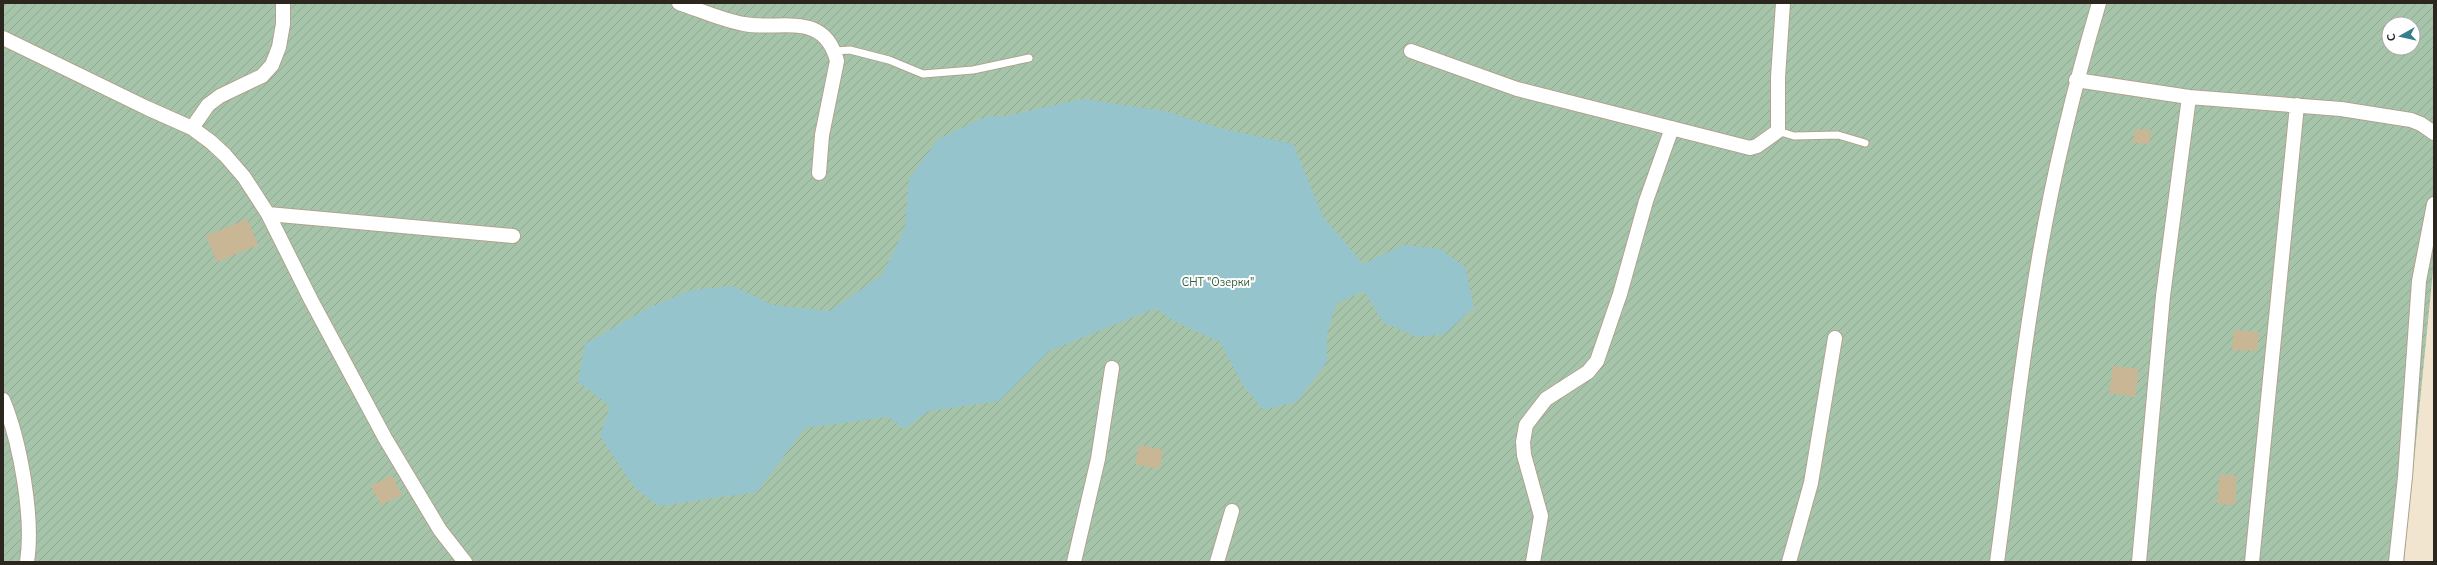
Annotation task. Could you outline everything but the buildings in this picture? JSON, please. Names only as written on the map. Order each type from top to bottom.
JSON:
[{"type":"street","points":[[192,128],[208,105],[220,96],[262,76],[272,65],[280,39],[283,3]]},
{"type":"street","points":[[679,3],[744,24],[808,26],[819,32],[835,51],[837,61],[836,73],[822,134],[819,173]]},
{"type":"street","points":[[1411,51],[1518,89],[1619,113],[1750,148],[1757,146],[1778,131],[1778,78],[1783,3]]},
{"type":"street","points":[[1997,562],[2032,301],[2050,199],[2076,80],[2099,3]]},
{"type":"street","points":[[3,38],[147,108],[192,128],[212,142],[244,177],[268,214],[311,300],[385,438],[440,530],[465,562]]},
{"type":"street","points":[[2076,80],[2189,97],[2297,105],[2411,120],[2421,124],[2434,133]]},
{"type":"street","points":[[2139,562],[2163,296],[2189,97]]},
{"type":"street","points":[[2252,562],[2297,105]]},
{"type":"street","points":[[1533,562],[1540,516],[1524,455],[1523,442],[1526,425],[1546,399],[1588,372],[1597,361],[1620,294],[1646,202],[1672,128]]},
{"type":"street","points":[[2396,562],[2419,281],[2434,204]]},
{"type":"street","points":[[268,214],[512,236]]},
{"type":"street","points":[[1789,562],[1811,483],[1835,338]]},
{"type":"street","points":[[1074,562],[1098,459],[1112,368]]},
{"type":"street","points":[[3,400],[15,436],[23,473],[26,510],[27,562]]},
{"type":"street","points":[[1218,562],[1232,511]]},
{"type":"lane","points":[[835,51],[850,50],[889,60],[923,74],[973,70],[1029,58]]},
{"type":"lane","points":[[1778,131],[1794,136],[1838,135],[1865,143]]},
{"type":"green space","name":"СНТ \"Озерки\"","points":[[3,3],[2434,3],[2434,261],[2404,562],[3,562]]},
{"type":"water","points":[[1082,99],[1164,111],[1223,129],[1293,144],[1323,217],[1363,264],[1403,245],[1440,249],[1465,267],[1474,307],[1445,334],[1417,337],[1383,322],[1364,291],[1336,304],[1327,334],[1327,362],[1297,402],[1263,410],[1243,385],[1220,342],[1172,320],[1156,308],[1049,351],[999,401],[929,411],[904,429],[888,417],[805,428],[757,492],[659,506],[635,488],[600,436],[610,406],[578,382],[585,344],[646,309],[691,290],[732,286],[773,305],[830,311],[882,275],[905,228],[909,179],[938,139],[985,117],[1006,116]]}]
